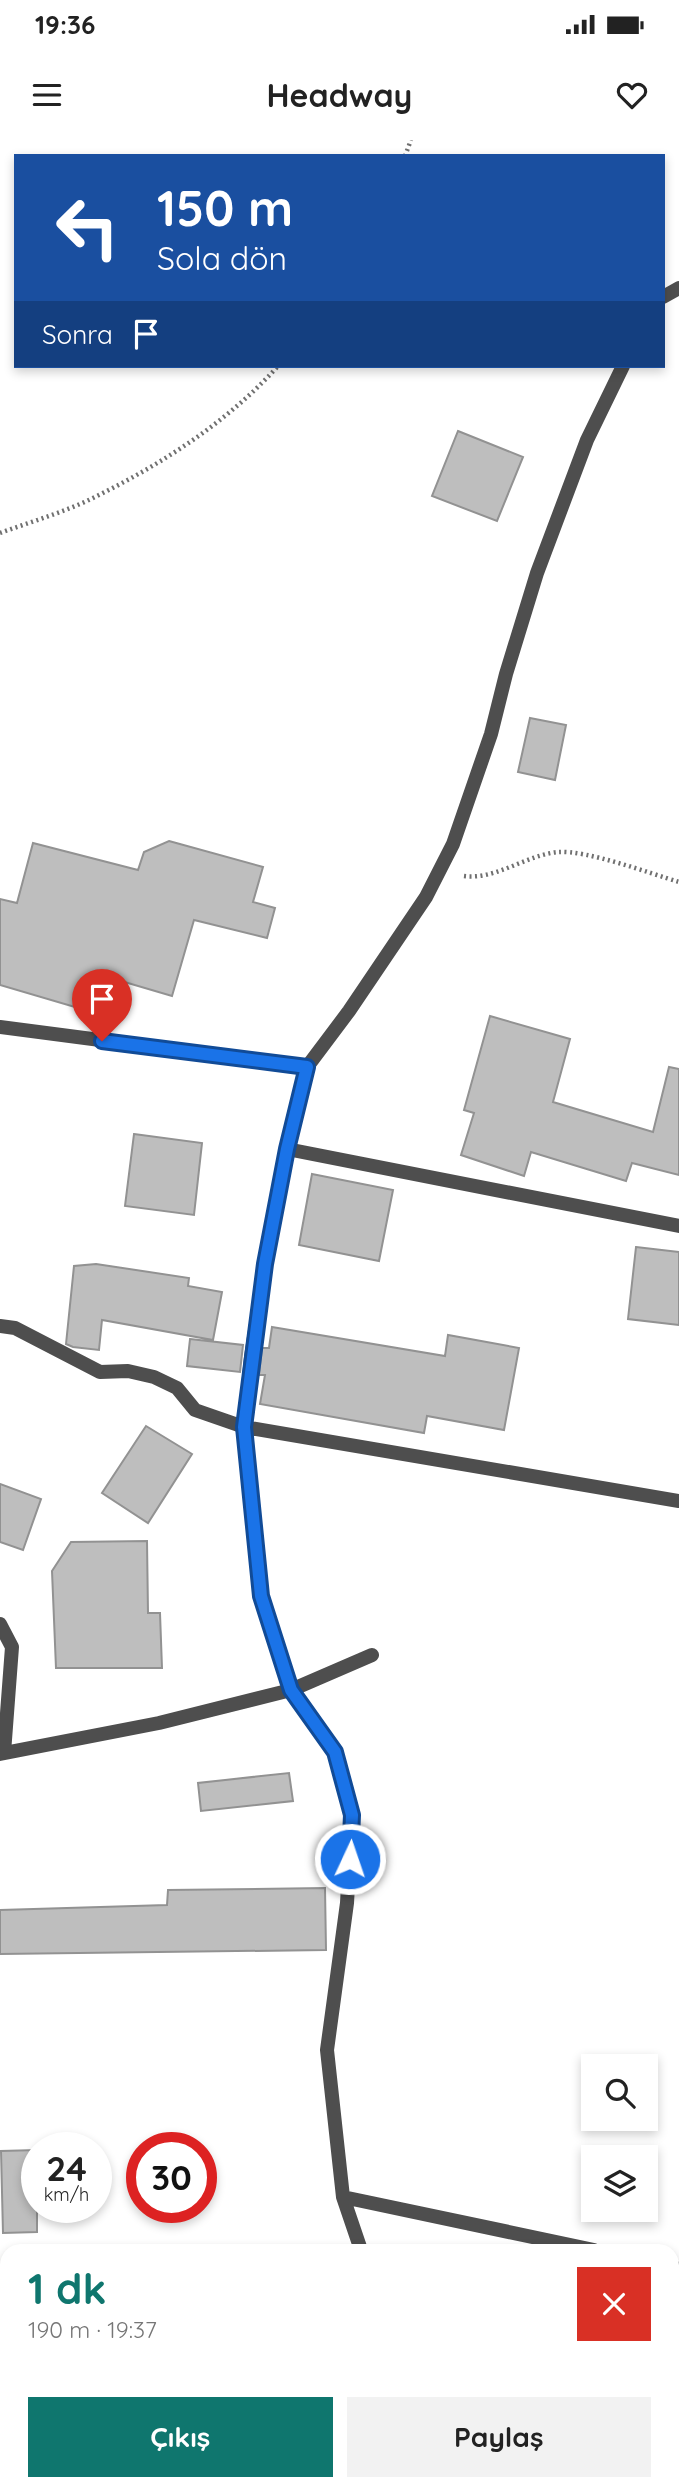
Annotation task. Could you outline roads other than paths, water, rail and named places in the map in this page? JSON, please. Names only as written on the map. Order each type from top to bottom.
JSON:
[{"type":"street","points":[[359,2244],[343,2197],[327,2050],[347,1903],[352,1815],[335,1752],[291,1690],[261,1596],[244,1427],[265,1264],[287,1149],[307,1067],[349,1011],[439,873],[464,814],[491,734],[537,573],[587,440],[622,368]]},
{"type":"street","points":[[0,1027],[307,1067]]},
{"type":"street","points":[[287,1149],[679,1226]]},
{"type":"street","points":[[0,1326],[15,1328],[100,1372],[128,1371],[154,1377],[177,1388],[195,1410],[244,1427],[679,1501]]},
{"type":"street","points":[[0,1624],[12,1647],[2,1753],[159,1723],[291,1690],[372,1655]]},
{"type":"street","points":[[343,2197],[566,2244]]}]
